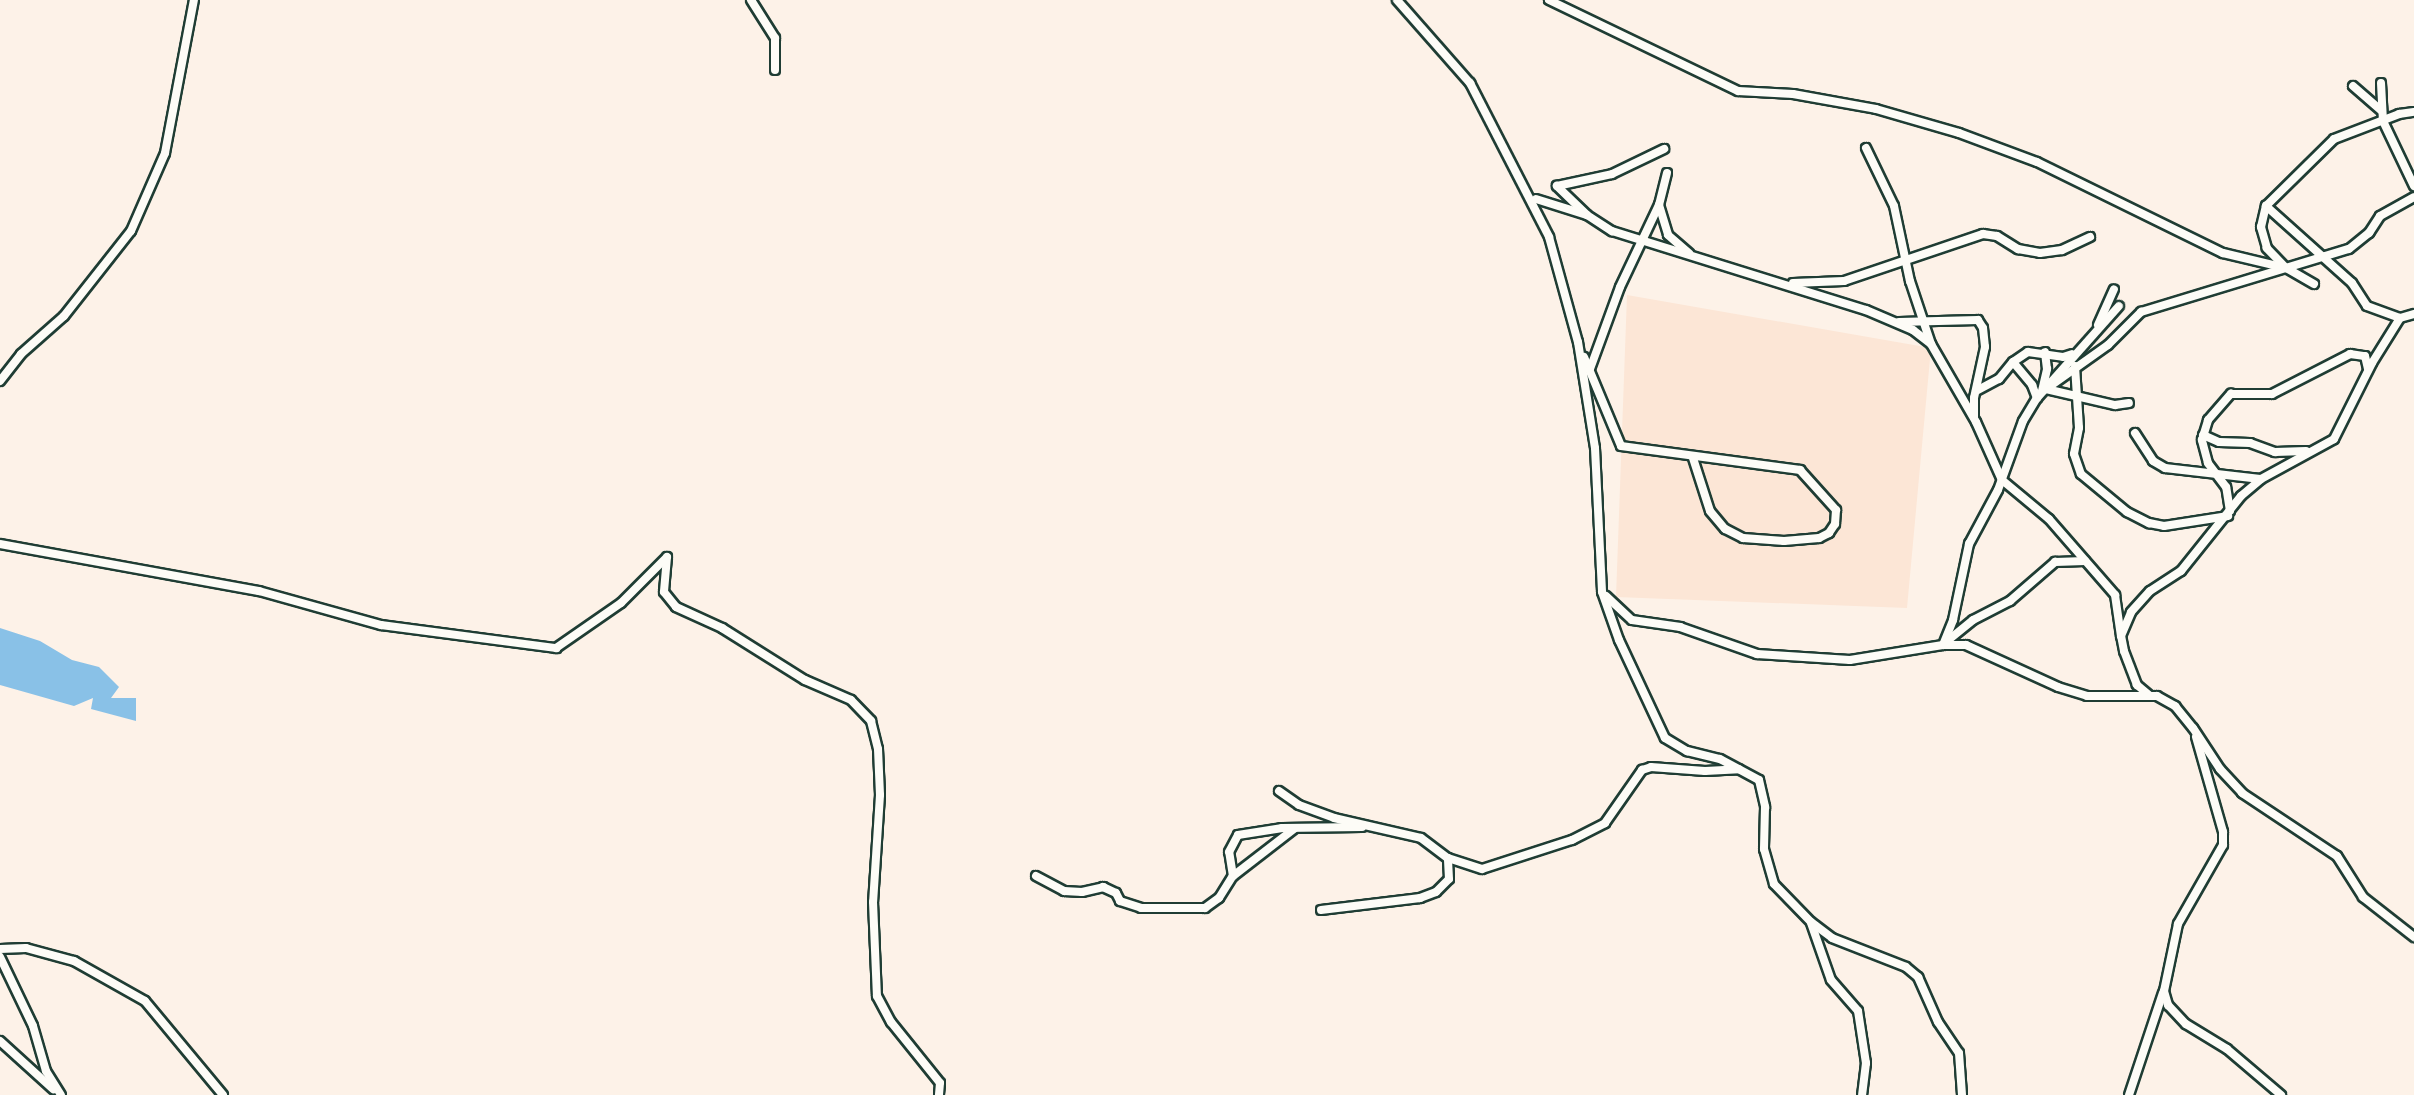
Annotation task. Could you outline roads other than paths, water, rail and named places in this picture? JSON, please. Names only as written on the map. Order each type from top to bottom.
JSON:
[{"type":"street","points":[[0,381],[21,354],[64,316],[131,231],[165,153],[194,0]]},
{"type":"street","points":[[751,0],[775,38],[775,70]]},
{"type":"street","points":[[1397,0],[1470,83],[1500,147],[1549,237],[1578,342],[1595,448],[1602,592],[1619,640],[1665,738],[1687,751],[1742,769],[1759,780],[1765,807],[1764,849],[1774,884],[1811,922],[1832,938],[1906,967],[1918,977],[1938,1022],[1959,1053],[1962,1095]]},
{"type":"street","points":[[1549,0],[1738,91],[1793,94],[1876,109],[1959,133],[2037,162],[2223,253],[2286,268],[2314,284]]},
{"type":"street","points":[[2381,83],[2383,121],[2414,186]]},
{"type":"street","points":[[2353,86],[2382,111]]},
{"type":"street","points":[[2286,268],[2263,238],[2261,227],[2266,206],[2334,139],[2414,112]]},
{"type":"street","points":[[1866,148],[1894,206],[1905,262],[1931,344],[1974,418],[2002,480],[2049,519],[2115,595],[2127,667],[2137,685],[2150,696],[2175,706],[2220,769],[2242,793],[2337,856],[2363,897],[2414,937]]},
{"type":"street","points":[[1664,149],[1612,174],[1557,186],[1587,215],[1612,231],[1898,322],[1931,344]]},
{"type":"street","points":[[1590,370],[1600,336],[1659,205],[1667,173]]},
{"type":"street","points":[[2041,394],[2108,345],[2141,312],[2357,244],[2380,216],[2414,197]]},
{"type":"street","points":[[1536,199],[1587,215]]},
{"type":"street","points":[[1659,205],[1668,235],[1694,257]]},
{"type":"street","points":[[2266,206],[2352,283],[2367,306],[2375,312],[2400,318],[2414,314]]},
{"type":"street","points":[[1780,282],[1831,283],[1905,262],[1983,234],[1997,236],[2018,249],[2040,253],[2062,250],[2090,237]]},
{"type":"street","points":[[2097,330],[2114,289]]},
{"type":"street","points":[[1943,645],[1953,620],[1969,544],[2002,480],[2009,453],[2041,394],[2119,306]]},
{"type":"street","points":[[2121,636],[2131,612],[2150,591],[2181,571],[2241,496],[2261,479],[2319,449],[2339,431],[2368,370],[2400,318]]},
{"type":"street","points":[[1898,322],[1978,320],[1983,328],[1985,347],[1974,418]]},
{"type":"street","points":[[1578,342],[1621,446],[1800,470],[1836,510],[1835,524],[1829,533],[1819,538],[1784,541],[1743,538],[1725,529],[1710,511],[1693,458]]},
{"type":"street","points":[[1976,391],[1999,379],[2013,362],[2028,352],[2045,352],[2063,357],[2080,350]]},
{"type":"street","points":[[2080,350],[2074,369],[2074,395],[2079,416],[2076,464],[2081,474],[2100,492],[2149,523],[2164,526],[2229,514]]},
{"type":"street","points":[[2041,394],[2046,375],[2045,352]]},
{"type":"street","points":[[2229,514],[2226,487],[2204,452],[2203,435],[2208,420],[2231,394],[2272,394],[2350,354],[2365,356],[2368,370]]},
{"type":"street","points":[[2013,362],[2041,394],[2074,395],[2115,405],[2129,403]]},
{"type":"street","points":[[2135,433],[2157,465],[2183,473],[2261,479]]},
{"type":"street","points":[[2203,435],[2219,442],[2250,443],[2275,452],[2319,449]]},
{"type":"street","points":[[0,544],[259,591],[381,625],[556,648],[621,603],[667,557],[664,592],[676,607],[722,628],[805,680],[851,700],[871,721],[878,749],[880,795],[873,902],[877,996],[891,1022],[940,1083],[939,1095]]},
{"type":"street","points":[[1943,645],[1973,620],[2010,601],[2055,562],[2085,561]]},
{"type":"street","points":[[1602,592],[1632,620],[1680,627],[1757,654],[1850,660],[1943,645],[1966,645],[2058,687],[2087,696],[2150,696]]},
{"type":"street","points":[[2129,1095],[2164,991],[2178,924],[2223,845],[2223,832],[2193,728]]},
{"type":"street","points":[[1279,791],[1299,805],[1334,818],[1387,827],[1421,838],[1448,858],[1482,869],[1572,840],[1605,823],[1642,770],[1651,767],[1705,771],[1742,769]]},
{"type":"street","points":[[1233,876],[1229,852],[1238,835],[1295,827],[1387,827]]},
{"type":"street","points":[[1036,876],[1064,891],[1082,892],[1103,887],[1116,893],[1120,901],[1141,908],[1205,908],[1219,898],[1233,876],[1295,827]]},
{"type":"street","points":[[1321,910],[1420,898],[1436,892],[1449,879],[1448,858]]},
{"type":"street","points":[[1811,922],[1831,980],[1858,1011],[1866,1063],[1862,1095]]},
{"type":"street","points":[[0,949],[26,948],[74,961],[145,1001],[223,1095]]},
{"type":"street","points":[[0,957],[33,1026],[46,1071],[61,1095]]},
{"type":"street","points":[[2164,991],[2168,1005],[2186,1024],[2227,1049],[2281,1095]]},
{"type":"street","points":[[0,1041],[61,1095]]},
{"type":"water","points":[[0,628],[40,641],[72,660],[99,667],[119,687],[111,698],[136,698],[136,721],[91,709],[93,698],[74,706],[0,685]]}]
